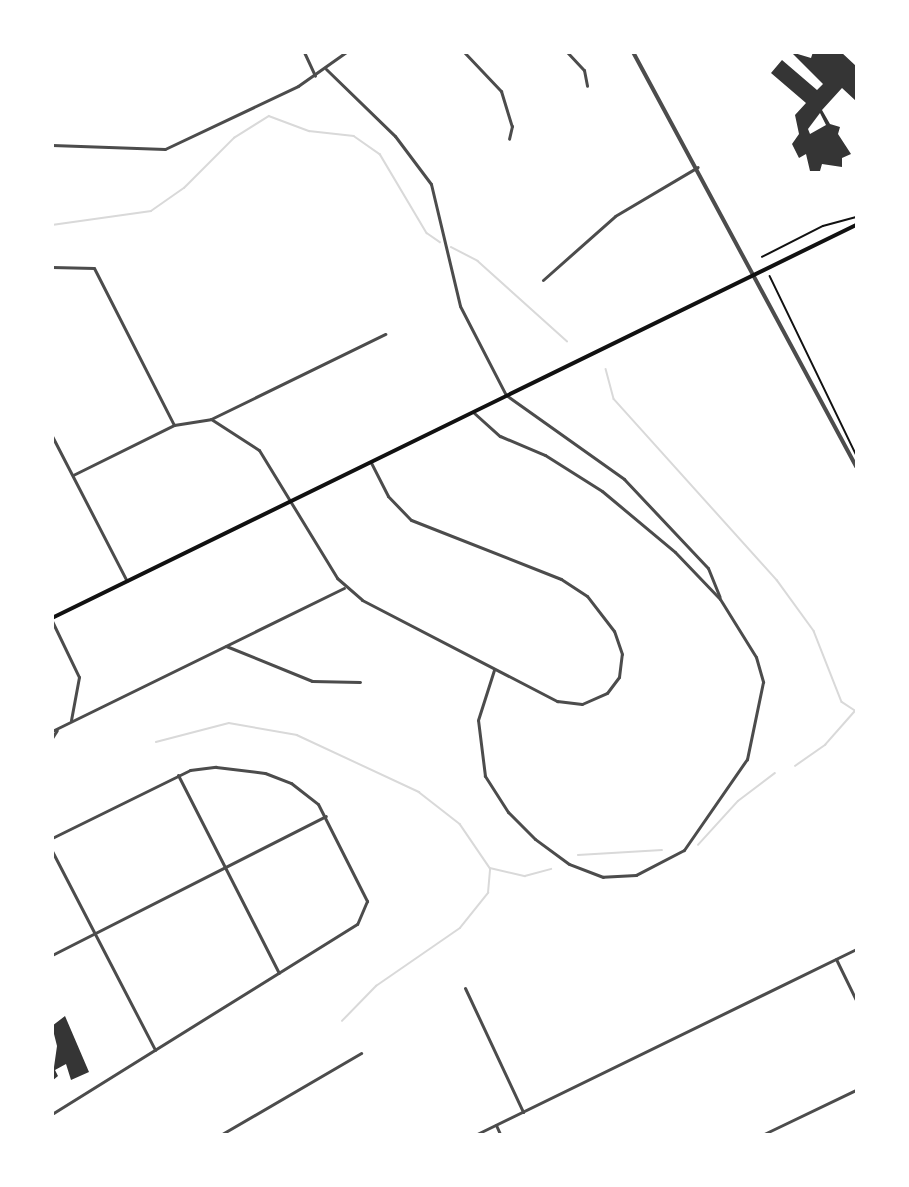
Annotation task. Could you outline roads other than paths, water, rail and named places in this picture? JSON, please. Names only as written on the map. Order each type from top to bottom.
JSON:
[{"type":"main road","points":[[52,620],[370,460],[856,225]]},
{"type":"street","points":[[304,52],[315,76]]},
{"type":"street","points":[[52,145],[165,148],[315,76],[346,52]]},
{"type":"street","points":[[464,52],[501,91],[512,126],[509,139]]},
{"type":"street","points":[[567,52],[584,70],[587,86]]},
{"type":"street","points":[[633,52],[698,167],[856,467]]},
{"type":"street","points":[[326,69],[395,136],[431,184],[460,306],[506,394],[624,478],[708,568],[720,599],[762,674],[747,759],[682,853],[636,875],[603,877],[571,865],[535,839],[498,797],[482,769],[477,736],[480,703],[494,669]]},
{"type":"street","points":[[543,280],[623,211],[698,167]]},
{"type":"street","points":[[52,267],[94,268],[174,425]]},
{"type":"street","points":[[73,475],[174,425],[211,419],[386,334]]},
{"type":"street","points":[[473,412],[500,436],[552,459],[602,491],[720,599]]},
{"type":"street","points":[[211,419],[249,439],[293,499],[345,587],[377,610],[557,700],[582,704],[614,684],[622,654],[602,612],[579,589],[411,520],[388,496],[370,460]]},
{"type":"street","points":[[52,436],[127,581]]},
{"type":"street","points":[[52,731],[345,587]]},
{"type":"street","points":[[52,620],[79,677],[71,722]]},
{"type":"street","points":[[226,646],[322,684],[360,682]]},
{"type":"street","points":[[52,738],[58,729]]},
{"type":"street","points":[[52,838],[178,775],[216,767],[265,773],[309,795],[326,816],[363,887],[366,908],[357,924],[52,1114]]},
{"type":"street","points":[[178,775],[279,973]]},
{"type":"street","points":[[52,955],[326,816]]},
{"type":"street","points":[[52,851],[155,1050]]},
{"type":"street","points":[[477,1134],[856,949]]},
{"type":"street","points":[[836,959],[856,1000]]},
{"type":"street","points":[[465,987],[523,1112]]},
{"type":"street","points":[[222,1134],[361,1053]]},
{"type":"street","points":[[764,1134],[856,1090]]},
{"type":"street","points":[[496,1125],[501,1134]]},
{"type":"waterway","points":[[52,225],[151,211],[184,188],[234,138],[269,116],[309,131],[354,136],[380,154],[427,233],[440,242]]},
{"type":"waterway","points":[[451,247],[478,261],[567,341]]},
{"type":"waterway","points":[[606,369],[614,399],[777,580],[814,631],[842,702],[856,711]]},
{"type":"waterway","points":[[795,766],[825,745],[855,711]]},
{"type":"waterway","points":[[156,742],[229,723],[297,735],[419,792],[460,824],[490,868],[525,876],[551,869]]},
{"type":"waterway","points":[[698,845],[738,801],[775,773]]},
{"type":"waterway","points":[[578,855],[662,850]]},
{"type":"waterway","points":[[342,1021],[376,986],[460,928],[488,893],[490,869]]}]
